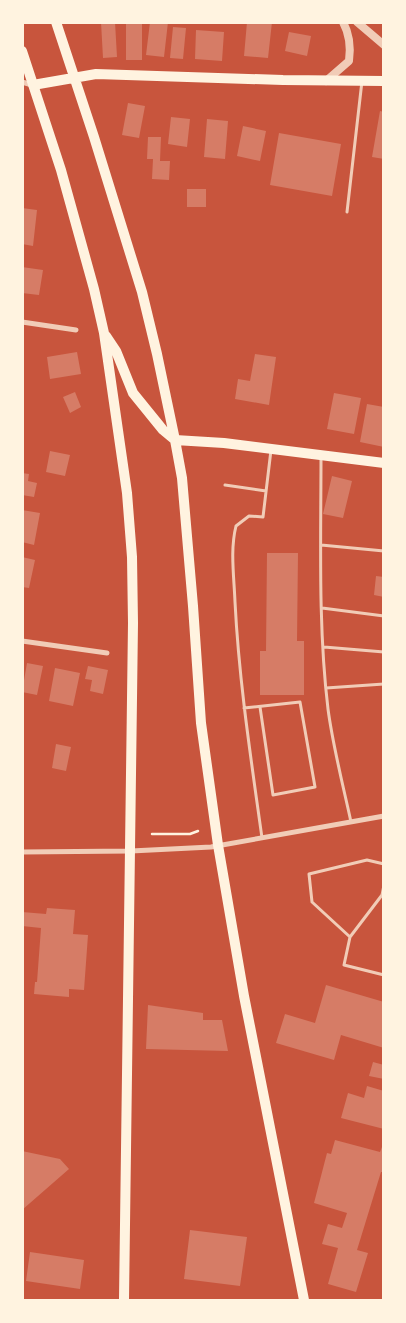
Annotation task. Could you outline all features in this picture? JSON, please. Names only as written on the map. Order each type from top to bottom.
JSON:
[{"type":"highway","points":[[56,22],[142,292],[175,440],[182,478],[192,586],[201,723],[218,845],[242,987],[304,1300]]},
{"type":"highway","points":[[22,51],[28,83],[61,170],[94,288],[104,333],[127,493],[132,557],[133,623],[124,1300]]},
{"type":"highway","points":[[28,83],[75,79],[96,74],[384,81]]},
{"type":"highway","points":[[104,333],[116,351],[132,393],[163,430],[175,440],[272,448],[384,463]]},
{"type":"street","points":[[326,80],[349,61],[350,40],[343,22]]},
{"type":"street","points":[[357,22],[384,45]]},
{"type":"street","points":[[22,322],[76,330]]},
{"type":"street","points":[[22,641],[107,653]]},
{"type":"street","points":[[22,852],[130,851],[211,847],[384,816]]},
{"type":"lane","points":[[347,212],[362,81]]},
{"type":"lane","points":[[262,838],[244,708],[236,633],[232,542],[236,526],[249,516],[263,517],[272,448]]},
{"type":"lane","points":[[321,454],[322,608],[326,688],[334,743],[352,822]]},
{"type":"lane","points":[[225,485],[266,491]]},
{"type":"lane","points":[[321,546],[384,551]]},
{"type":"lane","points":[[322,608],[384,616]]},
{"type":"lane","points":[[324,647],[384,652]]},
{"type":"lane","points":[[326,688],[384,684]]},
{"type":"lane","points":[[244,708],[300,702],[315,787],[273,795],[260,707]]},
{"type":"lane","points":[[350,937],[312,902],[309,874],[367,860],[384,864]]},
{"type":"lane","points":[[384,885],[382,895],[350,937],[344,965],[384,975]]},
{"type":"path","points":[[152,834],[190,834],[198,831]]},
{"type":"building","points":[[101,22],[115,22],[117,57],[103,58]]},
{"type":"building","points":[[126,22],[142,22],[142,60],[126,60]]},
{"type":"building","points":[[150,22],[168,22],[164,57],[146,55]]},
{"type":"building","points":[[247,22],[272,22],[268,58],[244,56]]},
{"type":"building","points":[[173,27],[186,28],[183,59],[170,58]]},
{"type":"building","points":[[196,30],[224,32],[222,61],[195,59]]},
{"type":"building","points":[[289,32],[311,36],[307,56],[285,51]]},
{"type":"building","points":[[128,103],[145,106],[139,138],[122,135]]},
{"type":"building","points":[[380,111],[384,112],[384,159],[372,157]]},
{"type":"building","points":[[171,117],[190,119],[187,147],[168,144]]},
{"type":"building","points":[[207,119],[228,121],[225,159],[204,157]]},
{"type":"building","points":[[243,126],[266,131],[260,161],[237,156]]},
{"type":"building","points":[[279,133],[341,144],[332,196],[270,185]]},
{"type":"building","points":[[148,137],[161,137],[160,161],[170,161],[169,180],[152,179],[153,159],[147,159]]},
{"type":"building","points":[[187,189],[206,189],[206,207],[187,207]]},
{"type":"building","points":[[22,208],[37,210],[33,246],[22,244]]},
{"type":"building","points":[[22,267],[43,270],[39,295],[22,293]]},
{"type":"building","points":[[77,352],[81,374],[50,379],[47,357]]},
{"type":"building","points":[[255,354],[276,357],[269,405],[235,399],[238,379],[250,381]]},
{"type":"building","points":[[75,392],[81,407],[70,413],[63,397]]},
{"type":"building","points":[[334,393],[361,398],[354,434],[327,429]]},
{"type":"building","points":[[367,404],[384,407],[384,447],[360,442]]},
{"type":"building","points":[[50,451],[70,455],[65,476],[46,472]]},
{"type":"building","points":[[22,473],[29,474],[28,481],[37,483],[34,497],[22,495]]},
{"type":"building","points":[[332,476],[352,481],[343,518],[323,514]]},
{"type":"building","points":[[22,510],[40,513],[34,545],[22,542]]},
{"type":"building","points":[[267,553],[298,553],[297,641],[304,641],[304,695],[260,695],[260,651],[266,651]]},
{"type":"building","points":[[22,557],[35,560],[29,588],[22,587]]},
{"type":"building","points":[[376,576],[384,577],[384,597],[374,595]]},
{"type":"building","points":[[27,663],[43,666],[37,695],[22,692]]},
{"type":"building","points":[[88,666],[108,670],[103,694],[90,691],[92,680],[85,679]]},
{"type":"building","points":[[55,668],[80,673],[73,706],[49,701]]},
{"type":"building","points":[[56,744],[71,747],[66,771],[52,768]]},
{"type":"building","points":[[47,908],[75,910],[73,934],[88,935],[84,990],[69,989],[69,997],[34,994],[35,982],[37,982],[41,928],[22,926],[22,912],[46,914]]},
{"type":"building","points":[[326,985],[384,1002],[384,1048],[341,1035],[334,1060],[276,1043],[285,1014],[315,1023]]},
{"type":"building","points":[[148,1005],[203,1013],[203,1020],[222,1020],[228,1051],[146,1049]]},
{"type":"building","points":[[373,1062],[384,1065],[384,1079],[369,1076]]},
{"type":"building","points":[[367,1086],[384,1091],[384,1129],[341,1118],[348,1093],[364,1098]]},
{"type":"building","points":[[335,1140],[380,1152],[382,1147],[384,1147],[384,1172],[381,1172],[357,1250],[368,1253],[356,1292],[328,1284],[338,1248],[322,1244],[328,1224],[342,1228],[347,1213],[314,1203],[327,1153],[331,1154]]},
{"type":"building","points":[[22,1151],[60,1159],[69,1169],[22,1210]]},
{"type":"building","points":[[190,1230],[247,1237],[240,1286],[184,1279]]},
{"type":"building","points":[[30,1252],[84,1260],[80,1289],[26,1281]]}]
